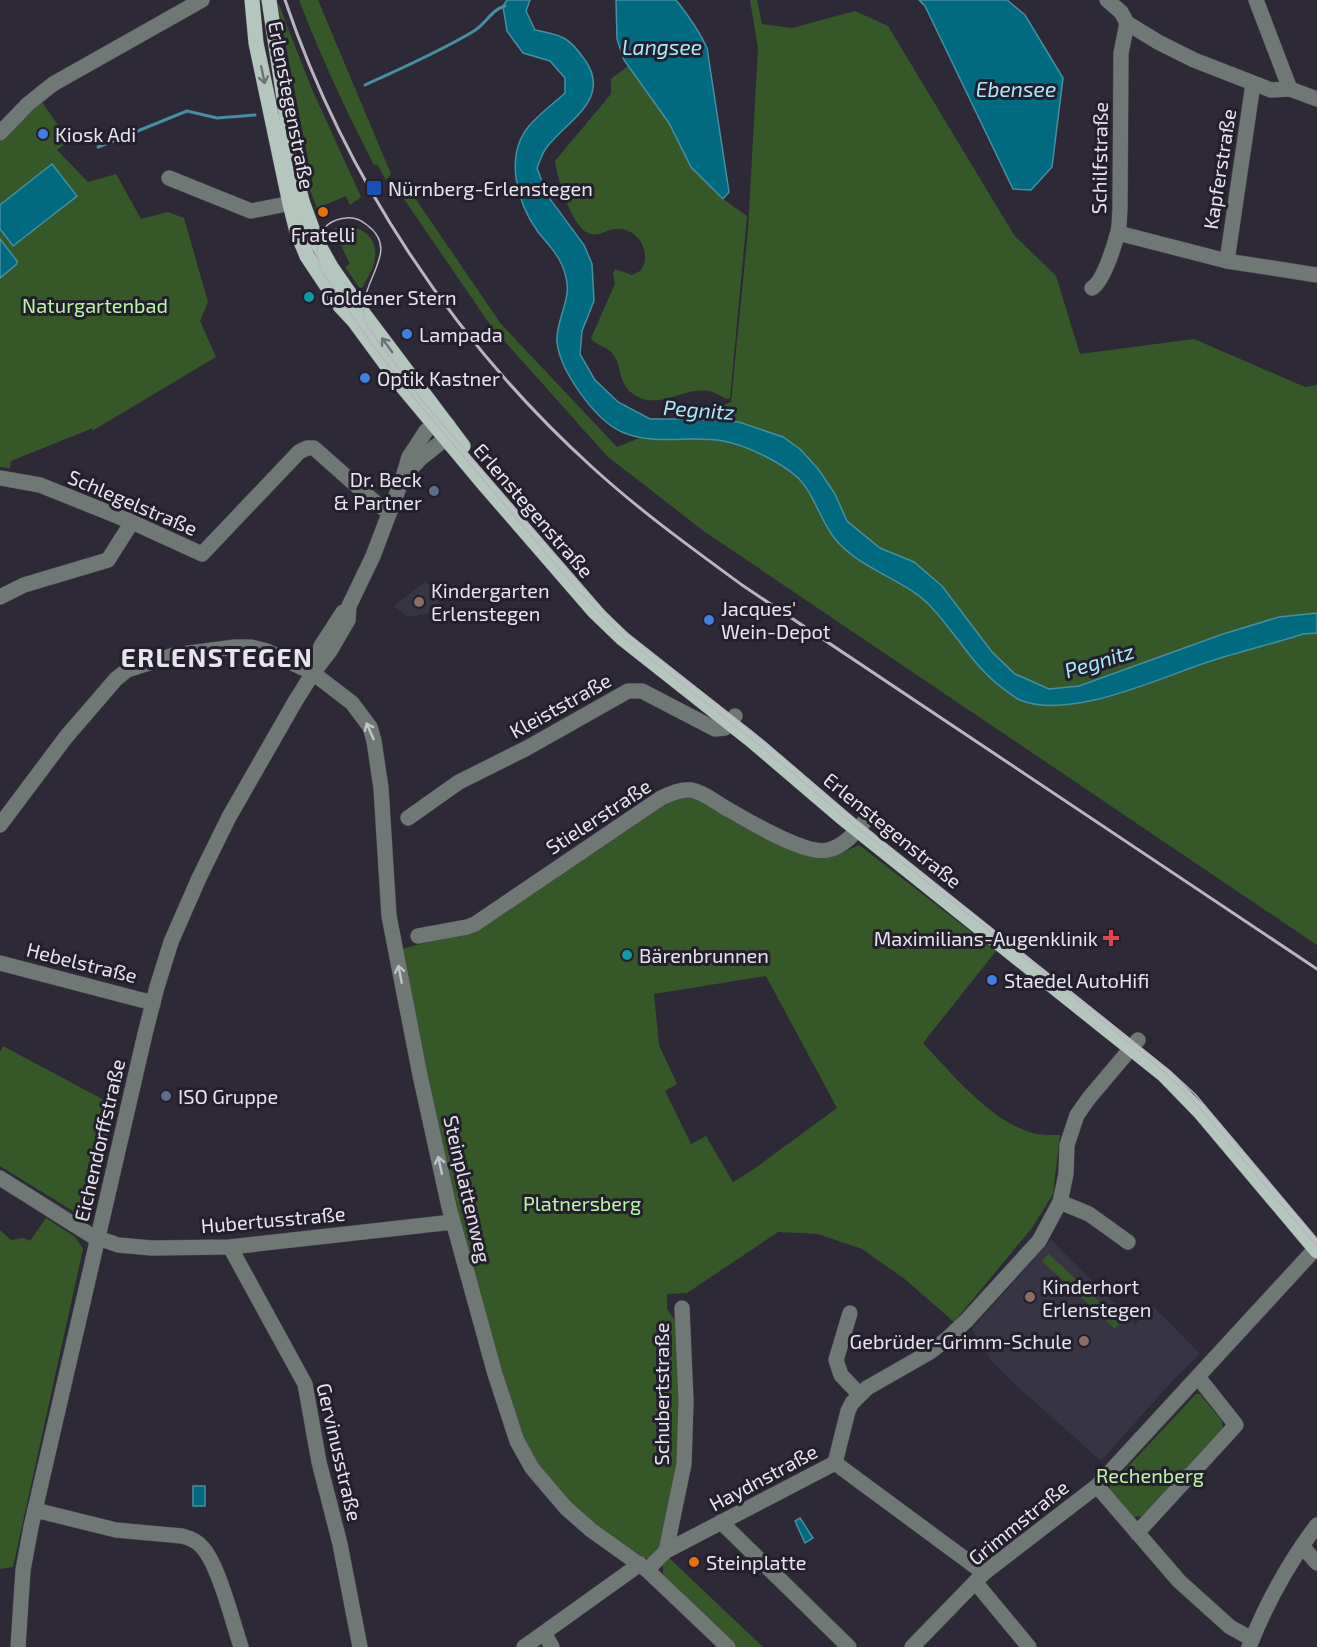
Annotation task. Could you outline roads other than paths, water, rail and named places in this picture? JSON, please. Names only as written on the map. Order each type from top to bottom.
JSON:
[{"type":"main road","name":"Erlenstegenstraße","points":[[252,0],[256,43],[282,137],[296,202],[328,262],[399,372],[442,430],[490,477],[609,613],[640,641],[861,826],[1135,1044],[1171,1068],[1199,1096],[1317,1245]]},
{"type":"main road","name":"Erlenstegenstraße","points":[[269,0],[282,137]]},
{"type":"street","points":[[0,133],[28,104],[53,84],[202,0]]},
{"type":"street","points":[[1107,0],[1121,12],[1126,22],[1158,42],[1194,60],[1271,90],[1290,89],[1317,99]]},
{"type":"street","points":[[1256,0],[1290,89]]},
{"type":"street","name":"Schilfstraße","points":[[1092,288],[1098,285],[1118,233],[1122,53],[1126,22]]},
{"type":"street","name":"Kapferstraße","points":[[1227,261],[1253,84]]},
{"type":"street","points":[[169,178],[251,211],[296,202]]},
{"type":"street","points":[[1118,233],[1227,261],[1317,275]]},
{"type":"street","name":"Eichendorffstraße","points":[[18,1647],[23,1570],[35,1510],[153,1003],[171,942],[207,859],[229,817],[313,673],[321,646],[340,615],[350,606],[403,477],[442,430]]},
{"type":"street","name":"Schlegelstraße","points":[[0,478],[40,485],[132,522],[202,554],[299,452],[307,448],[314,448],[389,512]]},
{"type":"street","points":[[0,597],[24,585],[108,560],[132,522]]},
{"type":"street","name":"Steinplattenweg","points":[[0,825],[66,737],[116,679],[127,670],[174,655],[251,647],[267,651],[313,673],[352,703],[370,728],[374,741],[381,788],[389,916],[420,1074],[453,1222],[506,1411],[517,1440],[532,1468],[566,1508],[591,1530],[643,1567],[728,1647]]},
{"type":"street","name":"Kleiststraße","points":[[408,818],[459,782],[526,748],[628,691],[642,691],[715,729],[724,728],[733,720]]},
{"type":"street","name":"Stielerstraße","points":[[418,936],[475,924],[661,798],[683,790],[700,793],[758,826],[819,852],[834,849],[861,826]]},
{"type":"street","name":"Hebelstraße","points":[[0,963],[153,1003]]},
{"type":"street","points":[[835,1463],[848,1411],[860,1395],[877,1382],[930,1352],[960,1327],[1039,1240],[1060,1202],[1066,1174],[1067,1145],[1072,1125],[1089,1098],[1135,1044]]},
{"type":"street","name":"Hubertusstraße","points":[[0,1178],[98,1239],[118,1245],[152,1248],[230,1247],[453,1222]]},
{"type":"street","points":[[1060,1202],[1089,1214],[1128,1242]]},
{"type":"street","name":"Grimmstraße","points":[[912,1647],[980,1578],[1096,1486],[1317,1245]]},
{"type":"street","name":"Gervinusstraße","points":[[230,1247],[305,1384],[319,1462],[340,1544],[360,1647]]},
{"type":"street","name":"Schubertstraße","points":[[666,1551],[684,1464],[686,1401],[682,1308]]},
{"type":"street","points":[[850,1313],[836,1360],[841,1375],[860,1395]]},
{"type":"street","points":[[1137,1533],[1236,1425],[1198,1377]]},
{"type":"street","name":"Haydnstraße","points":[[524,1647],[666,1551],[835,1463],[980,1578],[1029,1647]]},
{"type":"street","points":[[1096,1486],[1187,1588],[1251,1643],[1265,1611],[1302,1546],[1317,1525]]},
{"type":"street","points":[[35,1510],[116,1530],[182,1536],[192,1539],[201,1545],[214,1567],[241,1647]]},
{"type":"street","points":[[721,1522],[849,1647]]},
{"type":"street","points":[[1302,1546],[1317,1563]]},
{"type":"street","points":[[544,1633],[552,1647]]},
{"type":"water","points":[[507,0],[530,0],[526,11],[535,30],[564,38],[585,60],[592,74],[593,86],[590,98],[584,108],[547,147],[537,168],[547,195],[584,245],[592,264],[594,301],[582,331],[580,354],[595,380],[618,402],[650,419],[739,422],[783,437],[800,449],[819,470],[835,494],[847,521],[880,548],[914,562],[942,586],[992,652],[1015,674],[1049,689],[1079,686],[1223,634],[1279,617],[1317,613],[1317,633],[1303,634],[1222,657],[1142,686],[1090,701],[1064,705],[1041,705],[1020,700],[984,672],[923,599],[847,551],[831,533],[804,484],[782,466],[752,450],[732,443],[710,439],[647,438],[622,432],[612,426],[590,406],[565,367],[557,335],[567,290],[565,275],[557,255],[538,232],[524,207],[516,179],[515,165],[521,138],[529,126],[565,93],[565,78],[550,61],[523,53],[507,31],[503,6]]},
{"type":"water","name":"Langsee","points":[[616,0],[676,0],[707,48],[729,192],[723,199],[691,167],[669,123],[624,60],[617,39]]},
{"type":"water","name":"Ebensee","points":[[919,0],[1007,0],[1025,15],[1063,78],[1052,167],[1031,190],[1013,189],[925,6]]},
{"type":"water","points":[[52,164],[77,196],[13,246],[0,229],[0,205]]},
{"type":"water","points":[[0,239],[17,264],[0,278]]},
{"type":"water","points":[[193,1486],[205,1486],[205,1506],[193,1506]]},
{"type":"water","points":[[800,1518],[813,1538],[805,1543],[795,1521]]},
{"type":"waterway","points":[[365,85],[461,39],[505,6]]},
{"type":"waterway","points":[[98,147],[187,111],[217,118],[255,115]]},
{"type":"tram line","points":[[1317,1239],[1195,1094],[1171,1072],[856,820],[765,742],[629,635],[606,613],[424,403],[368,327],[364,312],[365,298],[379,259],[381,248],[377,236],[365,223],[354,218],[336,220],[328,225],[318,239],[317,248],[324,275],[371,343],[419,404],[579,592],[625,638],[763,748],[853,824],[1049,977],[1168,1075],[1191,1098],[1317,1246]]},
{"type":"railway","points":[[285,0],[310,66],[339,130],[372,192],[409,253],[450,311],[494,366],[541,418],[592,467],[646,513],[742,585],[1317,969]]},
{"type":"place","name":"Kiosk Adi","points":[[43,134]]},
{"type":"place","name":"Nürnberg-Erlenstegen","points":[[374,188]]},
{"type":"place","name":"Fratelli","points":[[323,212]]},
{"type":"place","name":"Goldener Stern","points":[[309,297]]},
{"type":"place","name":"Lampada","points":[[407,334]]},
{"type":"place","name":"Optik Kastner","points":[[365,378]]},
{"type":"place","name":"Dr. Beck & Partner","points":[[434,491]]},
{"type":"place","name":"Kindergarten Erlenstegen","points":[[419,602]]},
{"type":"place","name":"Jacques' Wein-Depot","points":[[709,620]]},
{"type":"place","name":"Maximilians-Augenklinik","points":[[1111,938]]},
{"type":"place","name":"Bärenbrunnen","points":[[627,955]]},
{"type":"place","name":"Staedel AutoHifi","points":[[992,980]]},
{"type":"place","name":"ISO Gruppe","points":[[166,1096]]},
{"type":"place","name":"Kinderhort Erlenstegen","points":[[1030,1297]]},
{"type":"place","name":"Gebrüder-Grimm-Schule","points":[[1084,1341]]},
{"type":"place","name":"Steinplatte","points":[[694,1562]]},
{"type":"district","name":"ERLENSTEGEN","points":[[217,656]]},
{"type":"park label","name":"Naturgartenbad","points":[[95,305]]},
{"type":"park label","name":"Platnersberg","points":[[582,1203]]},
{"type":"park label","name":"Rechenberg","points":[[1150,1475]]},
{"type":"water label","name":"Pegnitz","points":[[699,409]]},
{"type":"water label","name":"Pegnitz","points":[[1099,660]]}]
